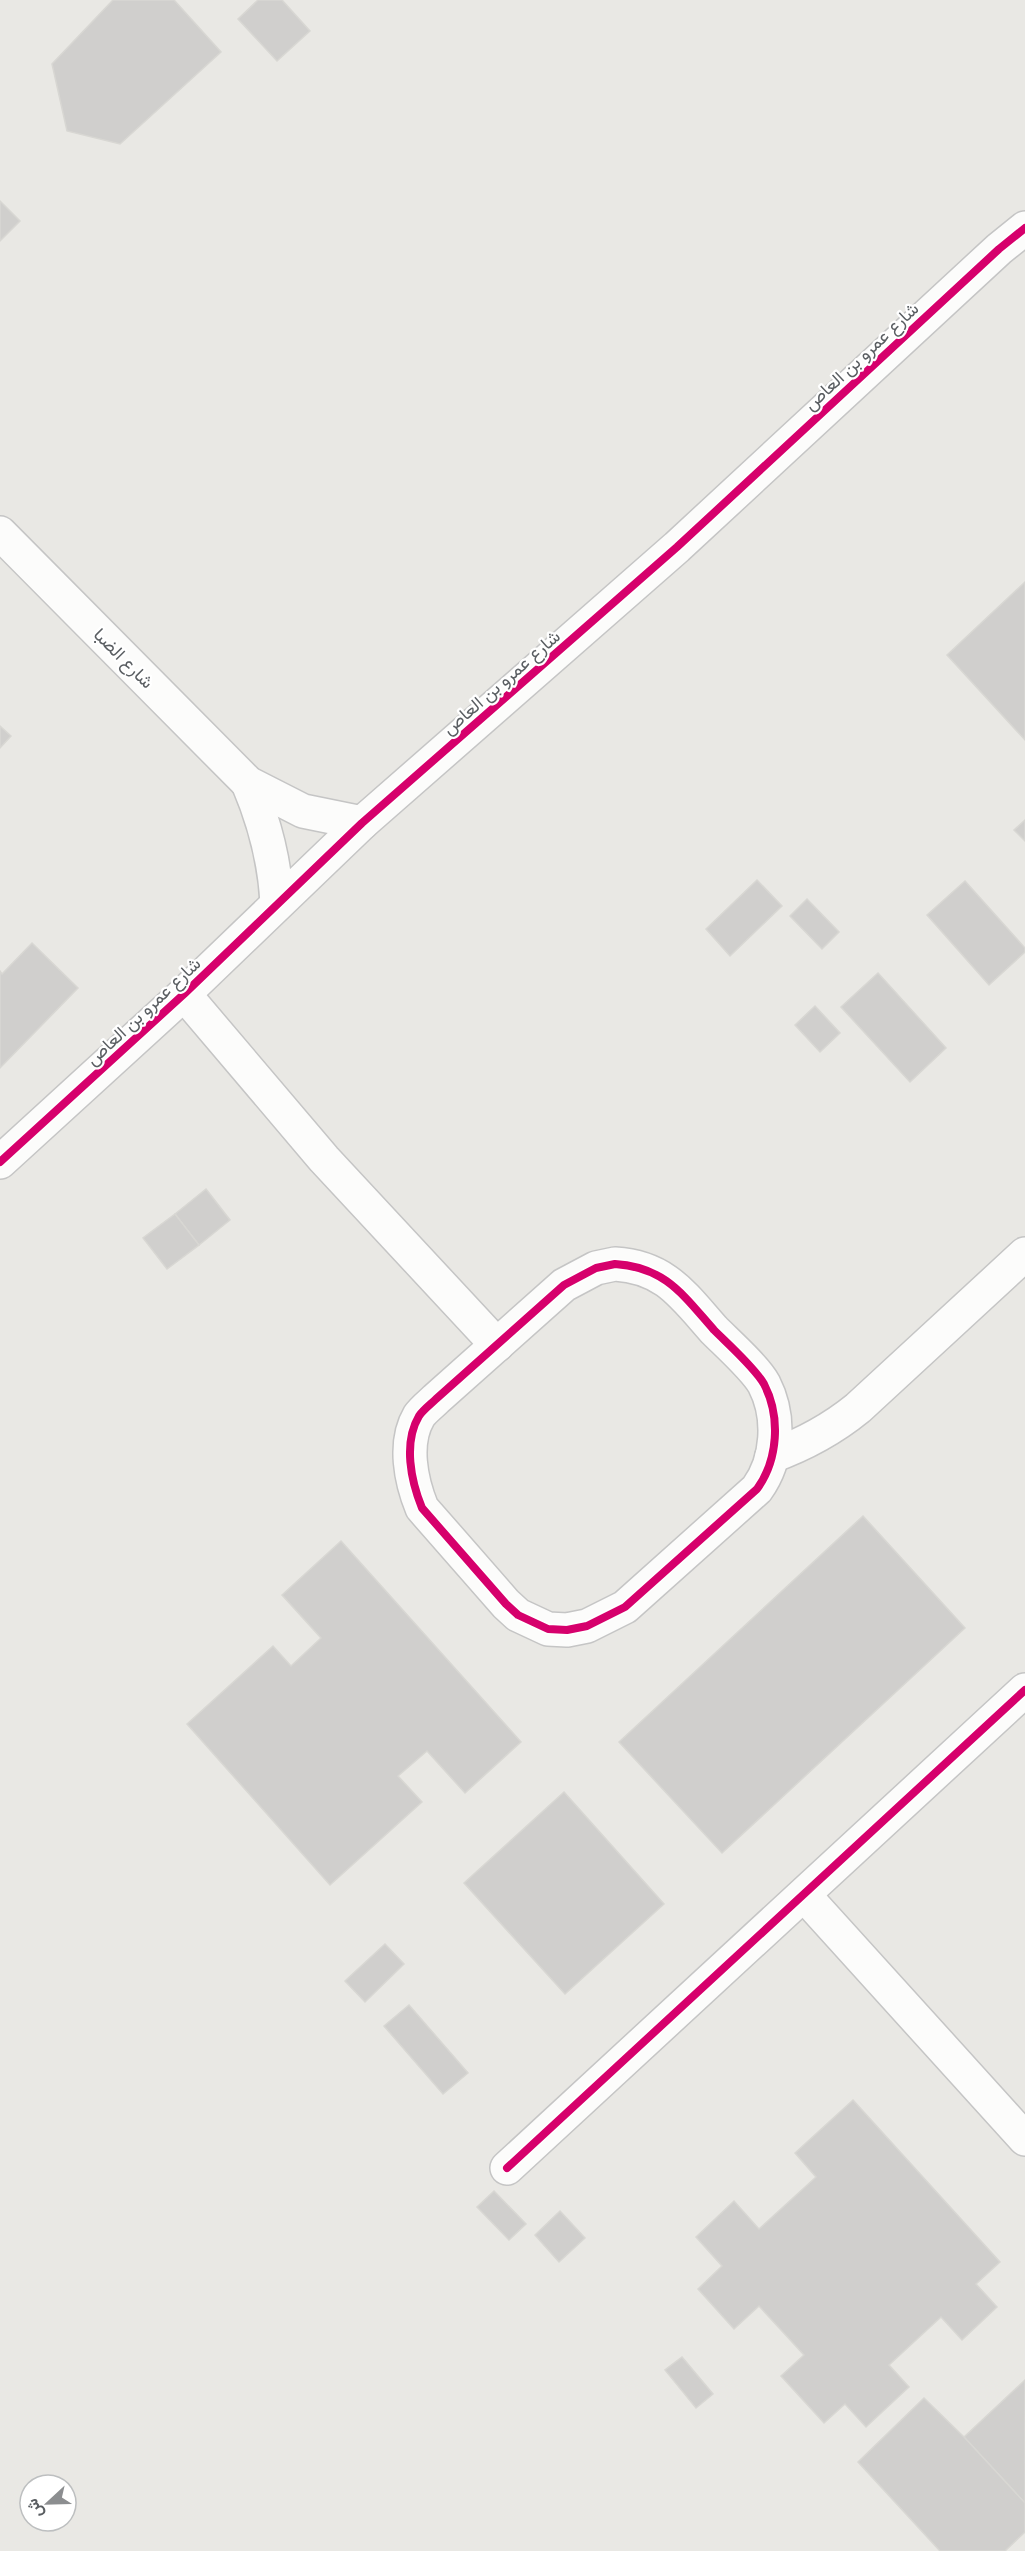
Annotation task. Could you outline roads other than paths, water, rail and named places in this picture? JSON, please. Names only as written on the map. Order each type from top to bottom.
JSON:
[{"type":"street","name":"شارع عمرو بن العاص","points":[[0,1162],[184,994],[362,824],[677,547],[999,249],[1025,228]]},
{"type":"street","name":"شارع الضبا","points":[[3,543],[248,783],[303,811],[362,824]]},
{"type":"street","name":"شارع الضبا","points":[[248,783],[261,812],[269,842],[275,873],[277,904]]},
{"type":"street","points":[[184,994],[324,1159],[497,1345]]},
{"type":"street","points":[[772,1456],[804,1445],[832,1428],[858,1408],[1025,1254]]},
{"type":"street","points":[[615,1264],[635,1265],[650,1270],[665,1278],[677,1289],[763,1383],[774,1419],[776,1437],[767,1476],[757,1489],[625,1607],[596,1623],[567,1630],[548,1629],[532,1623],[506,1604],[422,1508],[411,1472],[412,1444],[420,1416],[497,1345],[564,1285],[578,1276],[596,1268],[615,1264]]},
{"type":"street","points":[[507,2168],[1023,1696]]},
{"type":"street","points":[[804,1895],[1025,2139]]}]
